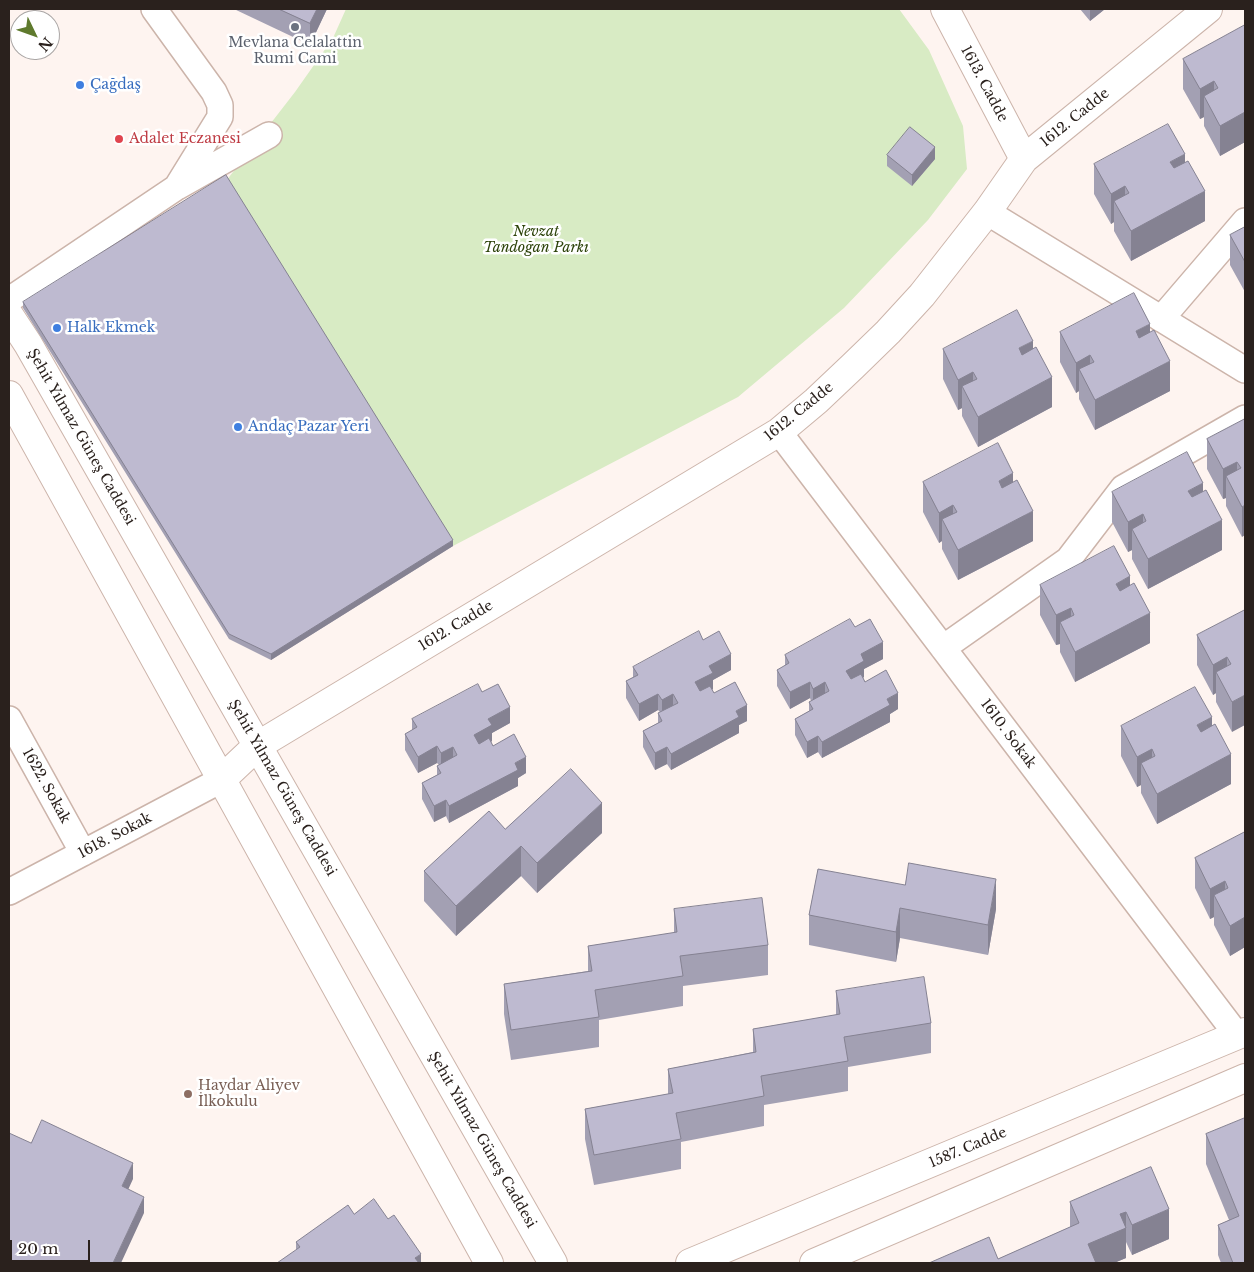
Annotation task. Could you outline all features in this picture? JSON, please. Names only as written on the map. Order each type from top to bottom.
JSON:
[{"type":"main road","name":"1613. Cadde","points":[[945,9],[1024,159]]},
{"type":"main road","name":"1612. Cadde","points":[[222,780],[257,746],[779,432],[816,401],[888,332],[922,295],[987,212],[1024,159],[1208,9]]},
{"type":"main road","name":"Şehit Yılmaz Güneş Caddesi","points":[[9,315],[28,344],[553,1263]]},
{"type":"main road","points":[[9,395],[488,1263]]},
{"type":"main road","name":"1587. Cadde","points":[[690,1263],[1241,1034]]},
{"type":"main road","points":[[814,1263],[1245,1078]]},
{"type":"street","points":[[154,9],[214,92],[220,106],[220,118],[177,188]]},
{"type":"street","points":[[9,300],[177,188],[269,135]]},
{"type":"street","points":[[987,212],[1245,370]]},
{"type":"street","points":[[1161,319],[1245,221]]},
{"type":"street","points":[[943,648],[1068,560],[1123,488],[1245,418]]},
{"type":"street","name":"1610. Sokak","points":[[779,432],[1241,1034]]},
{"type":"street","name":"1622. Sokak","points":[[9,719],[83,853]]},
{"type":"street","name":"1618. Sokak","points":[[9,892],[222,780]]},
{"type":"green space","name":"Nevzat Tandoğan Parkı","points":[[346,9],[899,9],[929,50],[963,126],[967,169],[928,220],[844,308],[738,397],[453,546],[226,181],[295,92],[333,38]]},
{"type":"building","points":[[279,9],[317,9],[310,23]]},
{"type":"building","points":[[1245,25],[1245,112],[1220,126],[1204,96],[1218,88],[1214,81],[1200,89],[1183,59]]},
{"type":"building","points":[[1168,124],[1185,154],[1170,162],[1174,168],[1188,161],[1205,191],[1131,231],[1114,201],[1129,193],[1125,186],[1111,194],[1094,164]]},
{"type":"building","points":[[910,127],[935,147],[912,175],[887,155]]},
{"type":"building","name":"Andaç Pazar Yeri","points":[[226,175],[453,540],[271,654],[229,634],[23,302]]},
{"type":"building","points":[[1245,227],[1245,262],[1230,235]]},
{"type":"building","points":[[1134,293],[1150,324],[1136,331],[1139,338],[1154,330],[1170,361],[1095,400],[1079,369],[1094,362],[1090,355],[1076,363],[1060,332]]},
{"type":"building","points":[[1017,310],[1033,341],[1019,348],[1022,355],[1036,347],[1052,377],[978,417],[962,386],[977,379],[973,372],[958,380],[943,349]]},
{"type":"building","points":[[1245,419],[1245,505],[1242,507],[1226,476],[1241,468],[1237,462],[1223,469],[1207,439]]},
{"type":"building","points":[[998,443],[1013,473],[999,481],[1002,488],[1017,480],[1033,511],[958,550],[942,519],[957,512],[953,505],[939,513],[923,482]]},
{"type":"building","points":[[1187,452],[1203,483],[1188,491],[1192,497],[1206,490],[1222,520],[1148,559],[1132,529],[1146,521],[1143,514],[1128,522],[1112,492]]},
{"type":"building","points":[[1114,546],[1130,576],[1116,584],[1120,591],[1134,583],[1150,613],[1075,652],[1060,622],[1074,615],[1071,608],[1056,615],[1040,585]]},
{"type":"building","points":[[1245,610],[1245,695],[1232,702],[1216,672],[1231,664],[1227,657],[1213,665],[1197,635]]},
{"type":"building","points":[[850,619],[855,627],[870,619],[883,642],[861,654],[864,661],[846,671],[851,679],[861,674],[865,682],[886,670],[898,693],[887,699],[890,705],[822,742],[818,736],[807,742],[795,719],[813,709],[809,702],[829,691],[825,682],[813,689],[810,682],[790,692],[777,670],[789,663],[785,655]]},
{"type":"building","points":[[699,631],[703,640],[719,631],[731,654],[709,666],[713,673],[695,682],[700,691],[710,686],[714,693],[735,682],[747,705],[736,711],[739,717],[671,754],[667,747],[655,753],[643,731],[662,721],[658,713],[678,703],[673,694],[662,700],[658,694],[639,704],[626,681],[638,675],[633,667]]},
{"type":"building","points":[[478,684],[482,692],[498,684],[510,707],[488,719],[492,725],[474,735],[479,744],[489,738],[493,746],[514,734],[526,757],[515,763],[518,770],[449,806],[446,800],[434,806],[422,783],[441,773],[437,766],[457,755],[453,747],[441,753],[437,746],[418,757],[405,734],[417,727],[412,719]]},
{"type":"building","points":[[1195,687],[1212,717],[1197,725],[1201,732],[1215,724],[1231,754],[1157,794],[1141,763],[1155,756],[1152,749],[1137,757],[1121,726]]},
{"type":"building","points":[[571,769],[602,803],[537,863],[521,846],[456,906],[424,871],[489,811],[505,829]]},
{"type":"building","points":[[1245,832],[1245,917],[1230,926],[1214,895],[1228,888],[1225,881],[1210,889],[1195,858]]},
{"type":"building","points":[[909,863],[996,879],[988,925],[900,908],[896,932],[809,915],[818,869],[905,885]]},
{"type":"building","points":[[762,898],[768,945],[680,956],[683,976],[595,990],[599,1017],[511,1030],[504,984],[592,971],[588,946],[677,932],[674,909]]},
{"type":"building","points":[[924,977],[931,1023],[844,1037],[848,1061],[761,1076],[764,1096],[676,1113],[681,1139],[594,1155],[585,1109],[673,1093],[668,1069],[756,1052],[753,1029],[840,1014],[836,991]]},
{"type":"building","points":[[1245,1118],[1245,1263],[1233,1263],[1218,1225],[1239,1216],[1206,1134]]},
{"type":"building","points":[[42,1120],[133,1163],[122,1186],[144,1197],[113,1263],[9,1263],[9,1133],[31,1143]]},
{"type":"building","points":[[1151,1167],[1169,1209],[1132,1225],[1126,1212],[1120,1214],[1126,1228],[1088,1244],[1096,1263],[929,1263],[989,1237],[998,1259],[1079,1223],[1070,1202]]},
{"type":"building","points":[[374,1199],[388,1219],[394,1215],[421,1254],[415,1258],[419,1263],[277,1263],[300,1247],[296,1242],[348,1205],[354,1214]]},
{"type":"place","name":"Mevlana Celalattin Rumi Cami","points":[[295,27]]},
{"type":"place","name":"Çağdaş","points":[[80,85]]},
{"type":"place","name":"Adalet Eczanesi","points":[[119,139]]},
{"type":"place","name":"Halk Ekmek","points":[[57,328]]},
{"type":"place","name":"Andaç Pazar Yeri","points":[[238,427]]},
{"type":"place","name":"Haydar Aliyev İlkokulu","points":[[188,1094]]}]
